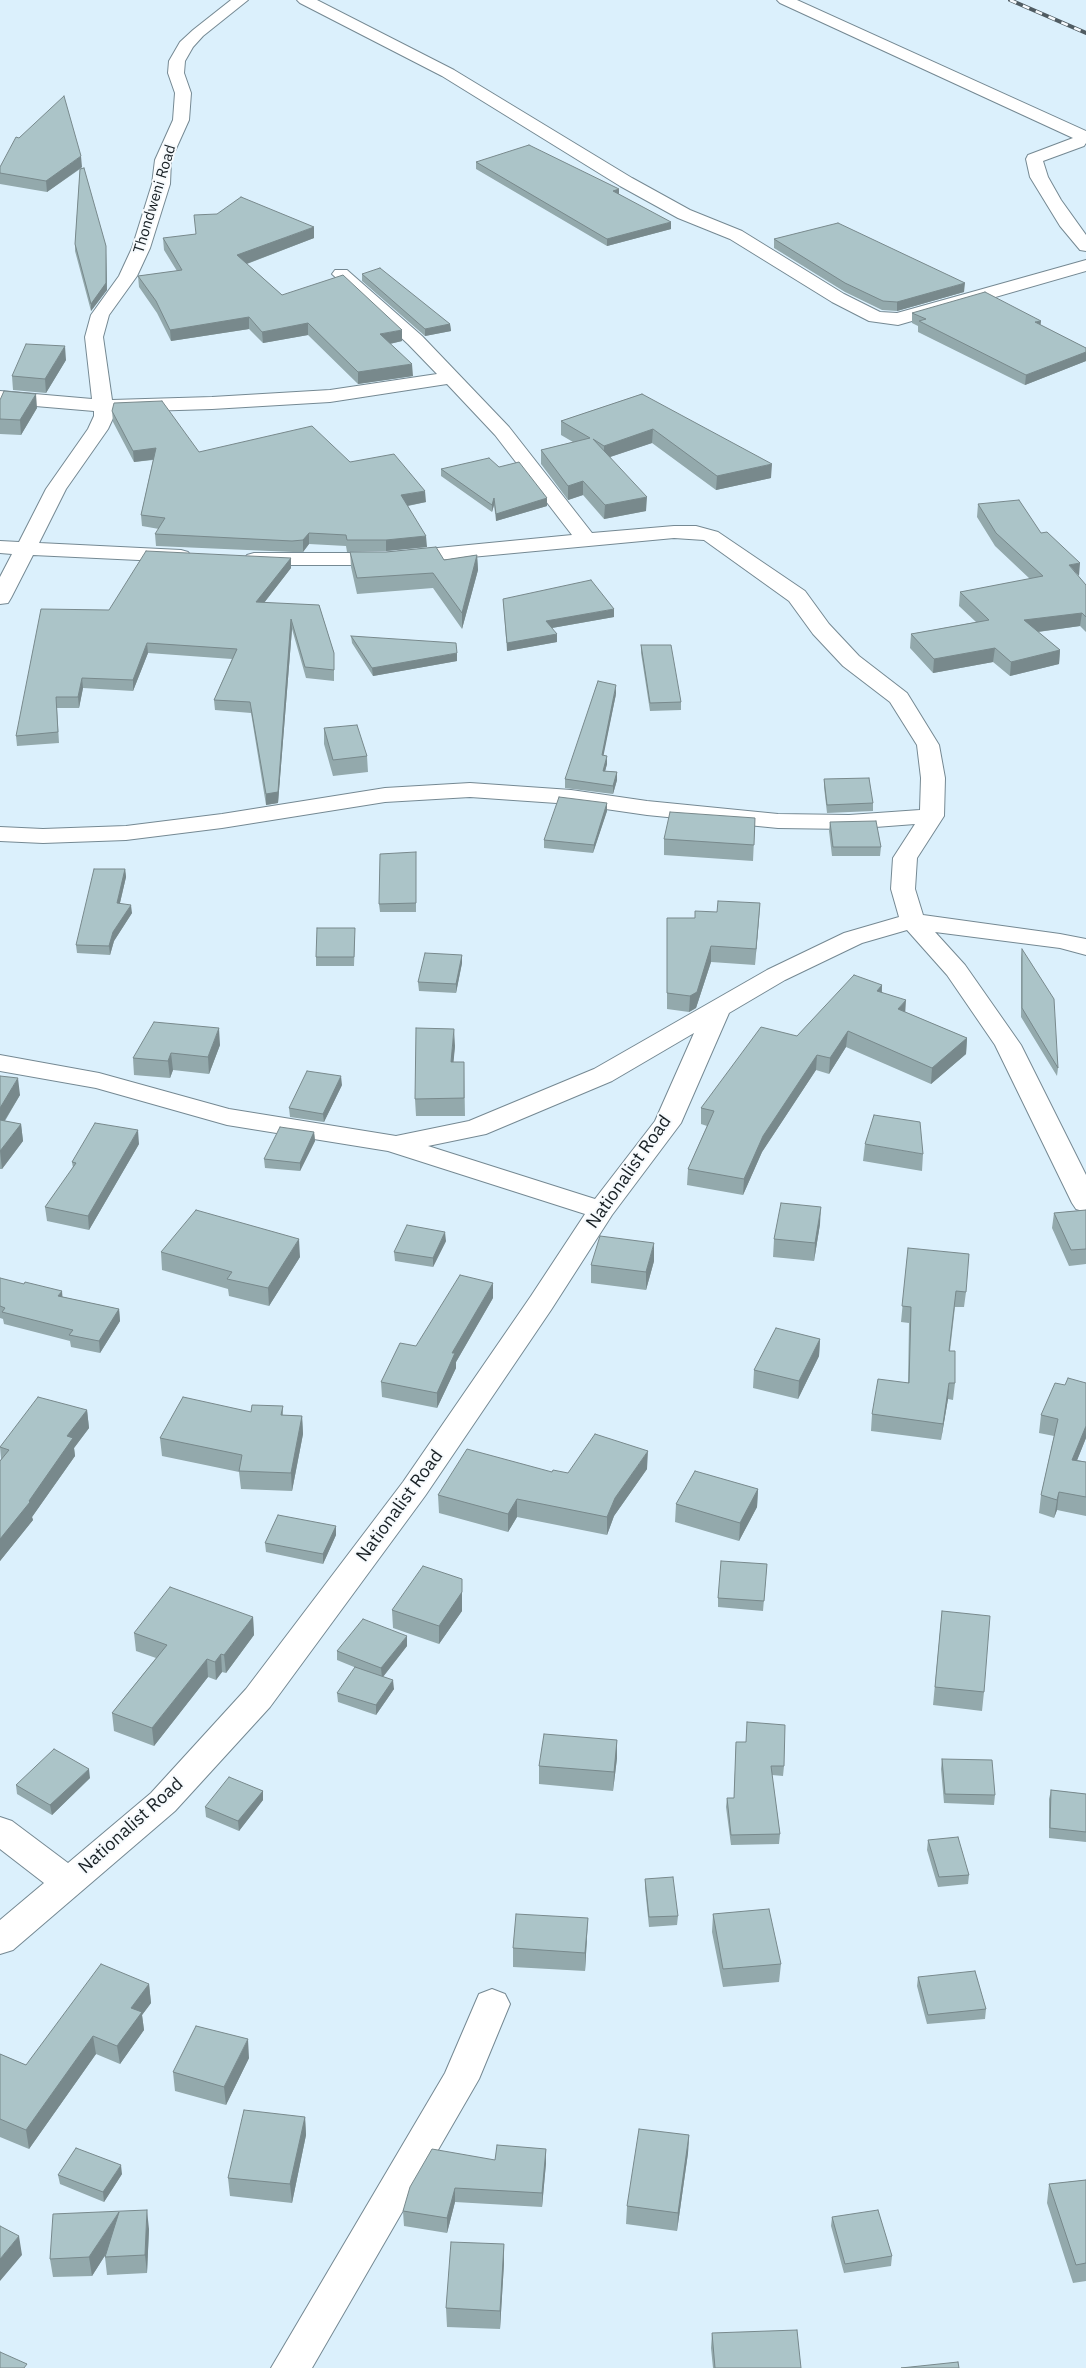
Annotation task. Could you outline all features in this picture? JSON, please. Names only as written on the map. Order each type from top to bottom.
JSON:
[{"type":"street","name":"Thondweni Road","points":[[0,598],[56,489],[98,429],[104,416],[94,338],[100,314],[128,276],[141,248],[161,184],[163,160],[181,120],[184,93],[176,73],[177,61],[186,45],[192,39],[240,0]]},
{"type":"street","points":[[305,0],[448,74],[626,182],[684,214],[736,235],[838,298],[876,317],[898,319],[1086,265]]},
{"type":"street","points":[[785,0],[1083,136],[1078,142],[1034,159],[1039,176],[1052,200],[1068,226],[1086,246]]},
{"type":"street","points":[[341,274],[415,340],[502,431],[586,540]]},
{"type":"street","points":[[0,397],[104,406],[212,403],[330,396],[452,378]]},
{"type":"street","points":[[236,558],[293,560],[386,558],[696,532],[712,536],[797,596],[821,629],[851,662],[898,698],[928,745],[933,778],[932,816],[905,858],[903,889],[912,921],[956,970],[1008,1045],[1086,1203]]},
{"type":"street","points":[[0,547],[198,557]]},
{"type":"street","points":[[0,834],[43,836],[126,833],[222,821],[385,795],[470,790],[571,797],[647,808],[778,821],[849,822],[932,816]]},
{"type":"street","points":[[396,1144],[476,1128],[603,1075],[776,975],[853,938],[912,921],[1060,941],[1086,948]]},
{"type":"street","name":"Nationalist Road","points":[[0,1940],[163,1802],[258,1698],[419,1481],[541,1303],[601,1210],[668,1123],[718,1008]]},
{"type":"street","points":[[0,1063],[99,1081],[227,1118],[396,1144],[601,1210]]},
{"type":"street","points":[[0,1830],[68,1882]]},
{"type":"street","points":[[291,2368],[461,2079],[492,2004]]},
{"type":"building","points":[[64,96],[81,156],[46,181],[0,173],[0,167],[16,137],[19,138]]},
{"type":"building","points":[[529,145],[619,189],[613,191],[671,222],[607,239],[476,162]]},
{"type":"building","points":[[84,168],[106,246],[106,283],[91,304],[75,244],[80,169]]},
{"type":"building","points":[[241,197],[314,227],[237,255],[282,295],[343,275],[402,330],[380,334],[412,364],[358,372],[308,323],[262,332],[249,317],[170,330],[156,301],[138,276],[182,270],[163,238],[196,234],[194,215],[217,214]]},
{"type":"building","points":[[838,223],[965,283],[897,302],[883,301],[845,283],[774,239]]},
{"type":"building","points":[[380,268],[450,324],[425,329],[362,274]]},
{"type":"building","points":[[985,292],[1041,321],[1035,322],[1086,348],[1086,352],[1026,375],[919,321],[926,319],[912,313]]},
{"type":"building","points":[[26,344],[65,346],[45,379],[12,376]]},
{"type":"building","points":[[4,391],[36,394],[20,420],[0,419],[0,400]]},
{"type":"building","points":[[642,394],[772,464],[717,476],[653,429],[604,446],[593,439],[647,497],[605,505],[583,481],[568,486],[541,450],[590,438],[561,421]]},
{"type":"building","points":[[162,401],[199,452],[312,426],[350,462],[394,454],[425,491],[401,495],[426,536],[386,540],[347,540],[346,535],[309,533],[303,540],[292,541],[155,534],[165,518],[141,515],[156,448],[133,451],[112,411],[114,403]]},
{"type":"building","points":[[489,458],[499,467],[519,462],[547,498],[496,514],[494,498],[492,505],[441,469]]},
{"type":"building","points":[[1019,500],[1041,533],[1047,532],[1080,563],[1069,565],[1086,585],[1086,617],[1082,613],[1024,620],[1060,650],[1011,662],[995,648],[934,659],[911,634],[989,620],[960,592],[1043,576],[996,533],[978,504]]},
{"type":"building","points":[[436,547],[444,560],[477,555],[462,613],[433,573],[357,578],[350,552],[386,552]]},
{"type":"building","points":[[146,551],[291,558],[256,602],[319,605],[334,653],[334,670],[305,667],[291,619],[278,792],[266,794],[250,702],[214,700],[237,649],[147,643],[133,680],[82,678],[78,697],[56,697],[58,732],[16,736],[41,609],[109,610]]},
{"type":"building","points":[[591,580],[614,609],[546,621],[557,634],[507,643],[503,599]]},
{"type":"building","points":[[351,636],[456,643],[457,653],[372,668]]},
{"type":"building","points":[[641,645],[671,645],[681,702],[650,703]]},
{"type":"building","points":[[598,681],[616,685],[602,755],[607,756],[603,771],[617,772],[613,786],[565,779]]},
{"type":"building","points":[[357,725],[367,756],[333,760],[324,728]]},
{"type":"building","points":[[869,778],[873,803],[827,805],[824,779]]},
{"type":"building","points":[[559,797],[607,803],[594,845],[544,840]]},
{"type":"building","points":[[670,812],[755,818],[754,845],[664,839]]},
{"type":"building","points":[[876,821],[881,847],[833,847],[830,822]]},
{"type":"building","points":[[416,852],[416,903],[379,904],[380,854]]},
{"type":"building","points":[[94,869],[125,869],[117,903],[131,905],[113,932],[109,946],[76,945]]},
{"type":"building","points":[[718,901],[760,903],[756,949],[711,946],[697,992],[690,996],[667,993],[667,918],[695,918],[695,911],[717,912]]},
{"type":"building","points":[[317,928],[355,928],[354,957],[316,957]]},
{"type":"building","points":[[1022,949],[1054,999],[1058,1068],[1022,1008]]},
{"type":"building","points":[[425,953],[462,955],[456,984],[418,982]]},
{"type":"building","points":[[854,975],[882,985],[877,991],[906,1000],[898,1009],[967,1038],[932,1068],[848,1031],[830,1058],[817,1055],[763,1136],[744,1179],[688,1169],[714,1111],[701,1108],[761,1027],[797,1036]]},
{"type":"building","points":[[154,1022],[219,1028],[208,1057],[171,1053],[168,1061],[133,1058]]},
{"type":"building","points":[[416,1028],[454,1029],[451,1062],[464,1062],[464,1098],[415,1099]]},
{"type":"building","points":[[307,1071],[341,1076],[323,1114],[289,1108]]},
{"type":"building","points":[[0,1076],[18,1078],[0,1108]]},
{"type":"building","points":[[874,1115],[920,1122],[923,1154],[865,1144]]},
{"type":"building","points":[[0,1120],[21,1124],[0,1151]]},
{"type":"building","points":[[95,1123],[138,1130],[88,1216],[45,1207],[76,1163],[72,1162]]},
{"type":"building","points":[[280,1127],[314,1132],[300,1163],[264,1159]]},
{"type":"building","points":[[781,1203],[821,1207],[815,1243],[774,1239]]},
{"type":"building","points":[[196,1210],[299,1239],[268,1288],[227,1279],[232,1272],[161,1252]]},
{"type":"building","points":[[1086,1210],[1086,1249],[1071,1250],[1054,1213]]},
{"type":"building","points":[[407,1225],[445,1232],[433,1258],[394,1252]]},
{"type":"building","points":[[600,1236],[654,1243],[646,1272],[591,1265]]},
{"type":"building","points":[[908,1248],[969,1254],[966,1292],[956,1291],[949,1351],[955,1351],[955,1383],[949,1383],[943,1424],[872,1414],[878,1379],[909,1383],[911,1307],[902,1306]]},
{"type":"building","points":[[460,1275],[493,1283],[452,1353],[455,1353],[437,1393],[381,1382],[400,1343],[416,1346]]},
{"type":"building","points":[[0,1278],[62,1291],[58,1296],[119,1309],[99,1341],[69,1335],[73,1330],[2,1312],[5,1308],[0,1306]]},
{"type":"building","points":[[776,1328],[820,1339],[799,1381],[754,1370]]},
{"type":"building","points":[[1068,1378],[1086,1383],[1086,1426],[1072,1460],[1086,1462],[1086,1497],[1059,1492],[1057,1500],[1041,1495],[1058,1419],[1041,1415],[1055,1383],[1065,1385]]},
{"type":"building","points":[[38,1397],[87,1410],[67,1436],[73,1438],[30,1502],[0,1539],[0,1461],[9,1450],[0,1447]]},
{"type":"building","points":[[183,1397],[251,1412],[252,1405],[283,1406],[281,1415],[302,1416],[291,1473],[239,1471],[242,1455],[160,1438]]},
{"type":"building","points":[[595,1434],[648,1451],[615,1498],[607,1517],[517,1499],[508,1514],[438,1495],[467,1449],[552,1472],[553,1470],[568,1473]]},
{"type":"building","points":[[695,1471],[758,1489],[740,1523],[676,1504]]},
{"type":"building","points":[[278,1515],[336,1526],[323,1554],[265,1543]]},
{"type":"building","points":[[721,1561],[767,1564],[764,1601],[718,1598]]},
{"type":"building","points":[[423,1566],[462,1579],[462,1592],[439,1626],[392,1610]]},
{"type":"building","points":[[170,1587],[253,1617],[224,1655],[221,1654],[215,1662],[207,1659],[152,1728],[112,1713],[167,1645],[134,1633]]},
{"type":"building","points":[[942,1611],[990,1616],[984,1692],[935,1687]]},
{"type":"building","points":[[363,1619],[407,1636],[381,1668],[337,1651]]},
{"type":"building","points":[[355,1667],[393,1680],[376,1705],[337,1693]]},
{"type":"building","points":[[747,1722],[785,1725],[784,1766],[771,1766],[780,1834],[731,1835],[727,1798],[734,1798],[736,1742],[746,1742]]},
{"type":"building","points":[[544,1734],[617,1740],[614,1772],[539,1766]]},
{"type":"building","points":[[54,1749],[89,1769],[50,1805],[16,1785]]},
{"type":"building","points":[[942,1759],[992,1760],[995,1795],[945,1794]]},
{"type":"building","points":[[229,1777],[263,1791],[238,1821],[205,1807]]},
{"type":"building","points":[[1051,1790],[1086,1794],[1086,1832],[1050,1828]]},
{"type":"building","points":[[958,1837],[969,1875],[939,1877],[928,1840]]},
{"type":"building","points":[[673,1877],[678,1916],[649,1917],[645,1879]]},
{"type":"building","points":[[769,1909],[781,1964],[723,1969],[713,1914]]},
{"type":"building","points":[[516,1914],[588,1918],[585,1953],[513,1948]]},
{"type":"building","points":[[101,1964],[149,1984],[131,2008],[142,2012],[117,2046],[93,2036],[26,2130],[0,2119],[0,2054],[26,2065]]},
{"type":"building","points":[[975,1971],[986,2009],[928,2015],[918,1977]]},
{"type":"building","points":[[196,2026],[248,2039],[224,2087],[173,2072]]},
{"type":"building","points":[[244,2110],[305,2117],[290,2184],[228,2178]]},
{"type":"building","points":[[639,2129],[689,2135],[678,2213],[627,2206]]},
{"type":"building","points":[[497,2145],[546,2149],[542,2193],[455,2188],[447,2218],[403,2211],[410,2187],[432,2149],[495,2160]]},
{"type":"building","points":[[76,2148],[121,2165],[103,2192],[58,2175]]},
{"type":"building","points":[[1086,2180],[1086,2263],[1076,2265],[1049,2184]]},
{"type":"building","points":[[147,2210],[145,2255],[105,2257],[119,2212],[89,2257],[50,2259],[53,2214]]},
{"type":"building","points":[[878,2210],[892,2256],[845,2264],[832,2217]]},
{"type":"building","points":[[0,2226],[19,2236],[0,2259]]},
{"type":"building","points":[[451,2242],[504,2244],[500,2311],[446,2308]]},
{"type":"building","points":[[797,2330],[801,2368],[715,2368],[712,2333]]},
{"type":"building","points":[[0,2352],[27,2364],[24,2368],[0,2368]]},
{"type":"building","points":[[958,2362],[959,2368],[901,2368]]},
{"type":"railway","points":[[1010,0],[1086,33]]}]
